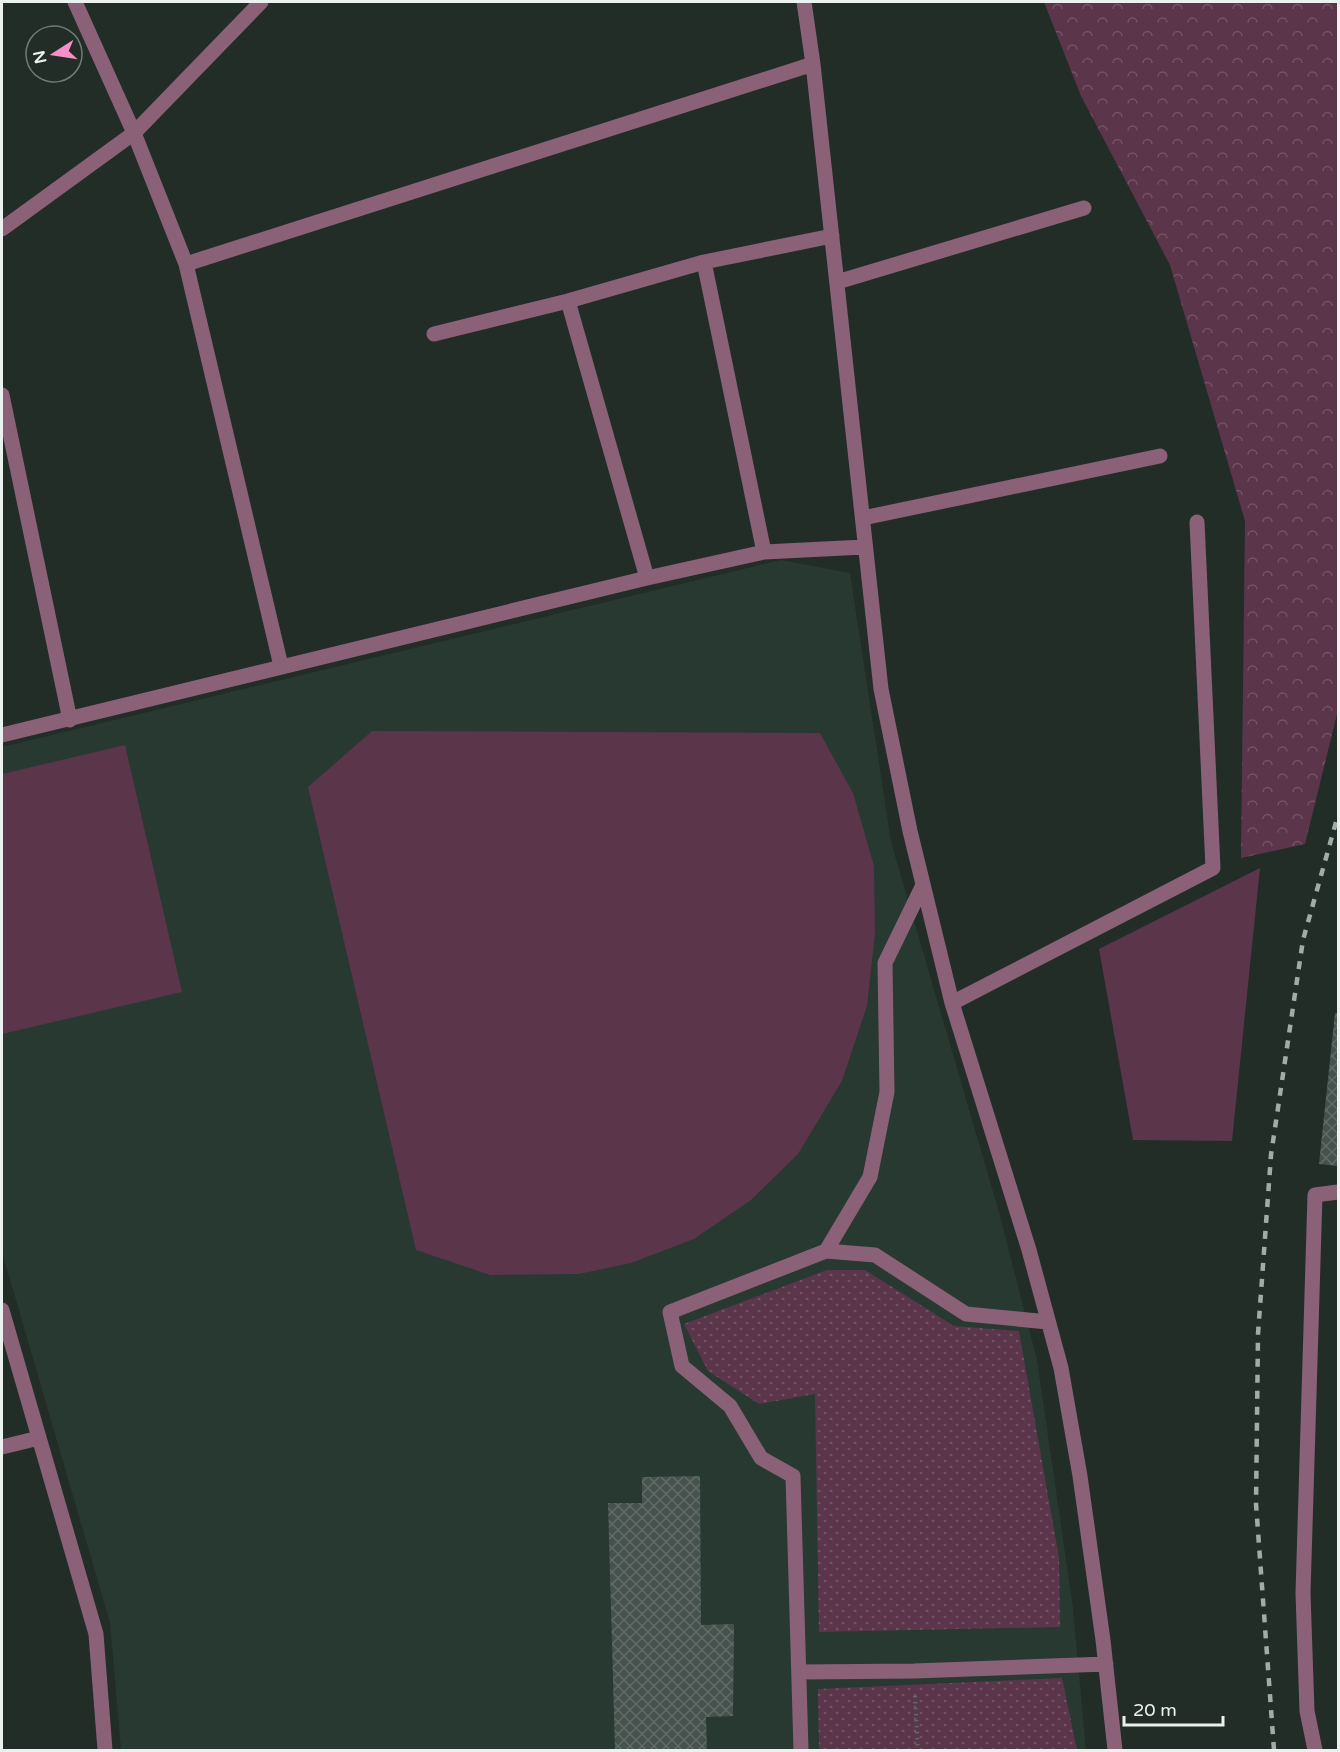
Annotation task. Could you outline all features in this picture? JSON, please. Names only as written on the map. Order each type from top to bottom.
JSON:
[{"type":"street","points":[[75,2],[134,133],[186,264],[281,666]]},
{"type":"street","points":[[2,229],[134,133],[261,2]]},
{"type":"street","points":[[804,2],[813,64],[881,689],[910,831],[952,1003],[1029,1250],[1061,1368],[1080,1476],[1106,1664],[1115,1750]]},
{"type":"street","points":[[186,264],[813,64]]},
{"type":"street","points":[[837,282],[1084,208]]},
{"type":"street","points":[[434,334],[568,301],[704,262],[832,236]]},
{"type":"street","points":[[704,262],[764,552]]},
{"type":"street","points":[[568,301],[647,578]]},
{"type":"street","points":[[2,395],[70,720]]},
{"type":"street","points":[[863,518],[1160,456]]},
{"type":"street","points":[[952,1003],[1213,868],[1197,522]]},
{"type":"street","points":[[2,735],[647,578],[764,552],[864,547]]},
{"type":"street","points":[[826,1251],[870,1177],[887,1092],[885,963],[923,885]]},
{"type":"street","points":[[1315,1750],[1307,1711],[1303,1593],[1315,1195],[1338,1192]]},
{"type":"street","points":[[801,1750],[793,1476],[761,1458],[730,1406],[682,1366],[670,1312],[826,1251],[876,1255],[966,1314],[1048,1322]]},
{"type":"street","points":[[2,1310],[96,1634],[105,1750]]},
{"type":"street","points":[[2,1447],[39,1438]]},
{"type":"street","points":[[800,1672],[914,1671],[1106,1664]]},
{"type":"path","points":[[914,1671],[918,1750]]},
{"type":"shaded area","points":[[781,560],[850,573],[891,842],[999,1212],[1037,1360],[1073,1608],[1086,1750],[121,1750],[110,1623],[2,1252],[2,747]]},
{"type":"green space","points":[[1044,2],[1338,2],[1338,710],[1305,844],[1241,858],[1245,521],[1170,265],[1081,96]]},
{"type":"green space","points":[[372,731],[820,733],[853,793],[874,866],[875,934],[867,1006],[842,1081],[798,1154],[751,1200],[694,1239],[631,1263],[579,1274],[490,1275],[416,1250],[308,787]]},
{"type":"green space","points":[[125,745],[182,992],[2,1034],[2,774]]},
{"type":"green space","points":[[1260,868],[1232,1141],[1133,1140],[1099,949]]},
{"type":"green space","points":[[827,1270],[865,1270],[954,1326],[1019,1331],[1059,1558],[1060,1627],[819,1632],[815,1394],[759,1404],[708,1371],[684,1324]]},
{"type":"green space","points":[[1062,1678],[1077,1750],[819,1750],[818,1689]]},
{"type":"building","points":[[1335,1013],[1338,1013],[1338,1166],[1319,1164]]},
{"type":"building","points":[[700,1476],[701,1625],[734,1624],[733,1716],[706,1717],[707,1750],[615,1750],[608,1503],[642,1503],[642,1477]]},
{"type":"railway","points":[[1274,1750],[1256,1504],[1258,1334],[1271,1155],[1303,940],[1338,815]]}]
